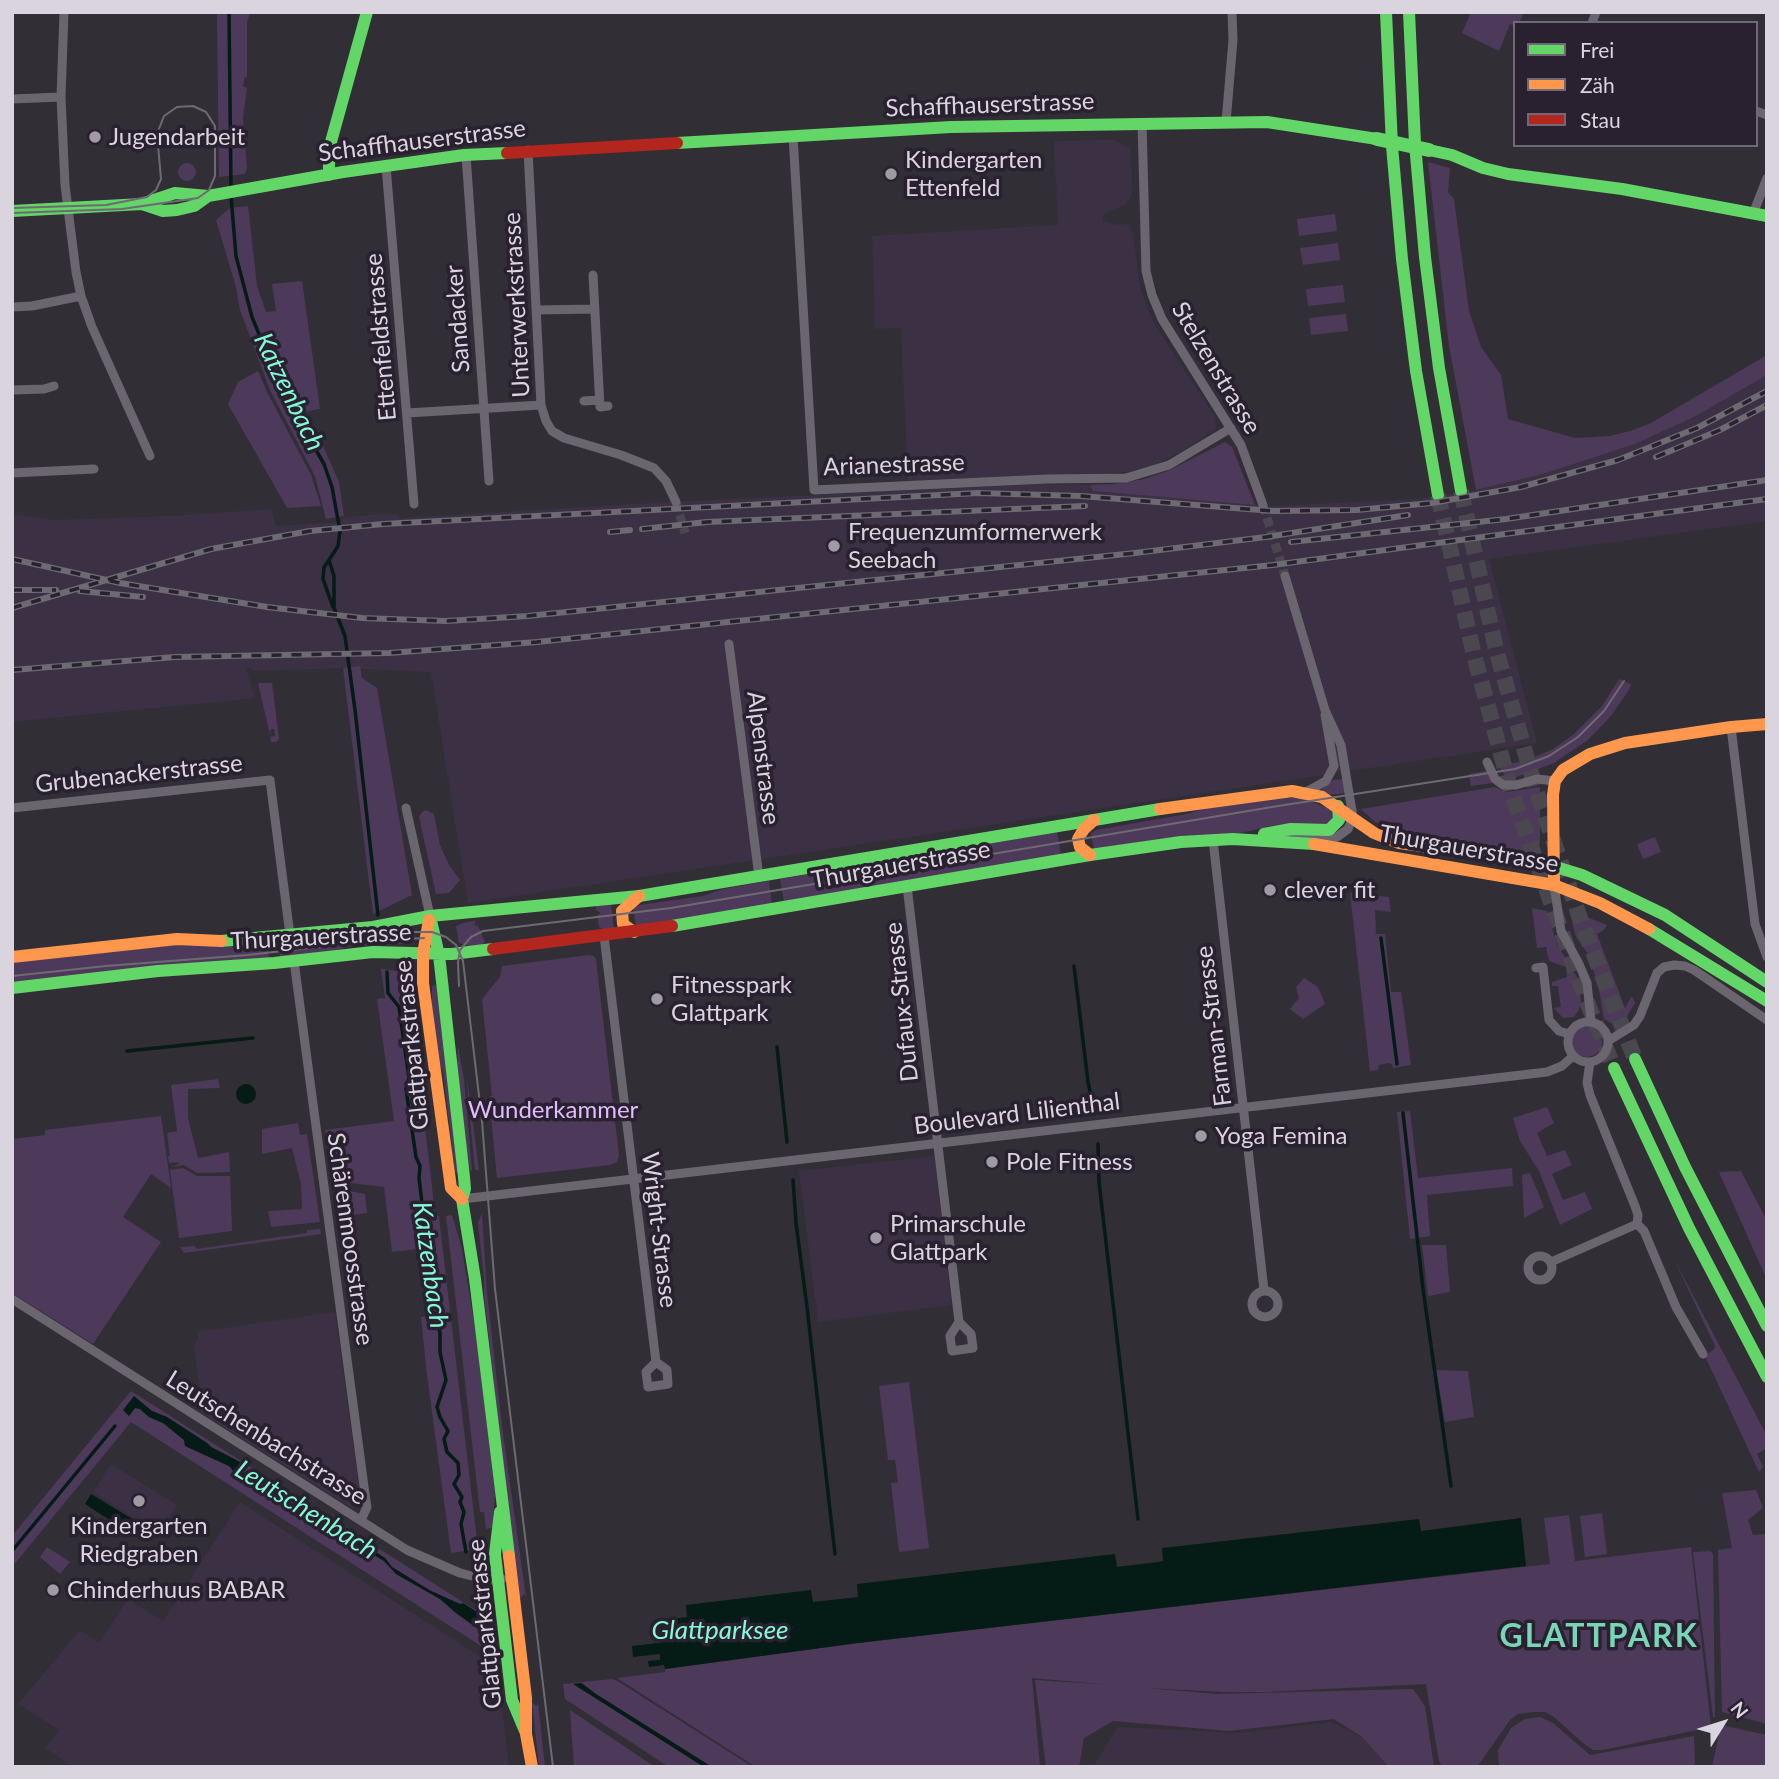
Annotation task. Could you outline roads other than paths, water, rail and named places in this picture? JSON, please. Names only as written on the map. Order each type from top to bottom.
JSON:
[{"type":"main road","points":[[329,175],[328,149],[367,12]]},
{"type":"main road","points":[[1386,12],[1392,146],[1402,259],[1416,371],[1438,495]]},
{"type":"main road","points":[[1409,12],[1415,144],[1424,246],[1439,368],[1461,491]]},
{"type":"main road","name":"Schaffhauserstrasse","points":[[12,211],[142,204],[163,211],[177,210],[194,206],[215,195],[247,189],[466,155],[528,150],[951,127],[1226,122],[1295,125],[1377,139],[1452,155],[1483,168],[1508,174],[1622,188],[1760,215]]},
{"type":"main road","points":[[1554,885],[1553,795],[1555,781],[1563,770],[1604,749],[1625,743],[1767,724]]},
{"type":"main road","name":"Thurgauerstrasse","points":[[12,957],[177,939],[235,941],[373,927],[430,916],[639,896],[1094,820],[1278,792],[1306,792],[1322,797],[1380,836],[1399,843],[1511,856],[1555,865],[1605,884],[1654,909],[1767,982]]},
{"type":"main road","points":[[1247,839],[1291,829],[1329,830],[1339,820],[1338,806]]},
{"type":"main road","points":[[1090,855],[1082,850],[1078,842],[1084,829],[1094,820]]},
{"type":"main road","name":"Thurgauerstrasse","points":[[12,988],[158,971],[373,952],[439,955],[604,936],[1090,855],[1213,840],[1247,839],[1321,844],[1554,885],[1600,903],[1648,928],[1767,1001]]},
{"type":"main road","points":[[634,932],[623,924],[622,911],[639,896]]},
{"type":"main road","name":"Glattparkstrasse","points":[[430,916],[422,954],[425,993],[451,1188],[461,1199]]},
{"type":"main road","name":"Glattparkstrasse","points":[[430,916],[439,955],[464,1177],[465,1189],[461,1199],[477,1292],[502,1509],[498,1519],[495,1554],[505,1578],[512,1700],[526,1734],[532,1767]]},
{"type":"main road","points":[[1635,1059],[1685,1167],[1767,1326]]},
{"type":"main road","points":[[1614,1068],[1684,1218],[1767,1377]]},
{"type":"street","points":[[64,12],[61,97],[66,209],[81,296],[107,363],[150,456]]},
{"type":"street","points":[[1226,122],[1233,40],[1232,12]]},
{"type":"street","points":[[12,99],[61,97]]},
{"type":"street","name":"Stelzenstrasse","points":[[1142,122],[1146,271],[1152,295],[1163,319],[1231,428],[1248,461],[1263,505]]},
{"type":"street","name":"Arianestrasse","points":[[793,136],[814,490],[1047,478],[1126,478],[1169,465],[1231,428]]},
{"type":"street","name":"Unterwerkstrasse","points":[[528,150],[541,405],[546,421],[552,431],[564,438],[654,468],[666,481],[676,502]]},
{"type":"street","name":"Sandacker","points":[[466,155],[489,481]]},
{"type":"street","name":"Ettenfeldstrasse","points":[[387,166],[414,504]]},
{"type":"street","points":[[1760,215],[1767,178]]},
{"type":"street","points":[[584,401],[603,403],[593,275]]},
{"type":"street","points":[[12,307],[32,306],[81,296]]},
{"type":"street","points":[[537,310],[594,309]]},
{"type":"street","points":[[12,390],[54,386]]},
{"type":"street","points":[[407,413],[541,405]]},
{"type":"street","points":[[12,473],[94,470]]},
{"type":"street","points":[[1285,576],[1325,710],[1340,745],[1353,817]]},
{"type":"street","name":"Alpenstrasse","points":[[729,644],[759,877]]},
{"type":"street","points":[[1306,792],[1326,781],[1334,766],[1325,710]]},
{"type":"street","points":[[1731,727],[1755,924],[1767,957]]},
{"type":"street","points":[[1488,762],[1495,779],[1503,785],[1516,785],[1538,779],[1555,781]]},
{"type":"street","name":"Grubenackerstrasse","points":[[12,808],[270,780],[290,935]]},
{"type":"street","points":[[406,808],[430,916]]},
{"type":"street","name":"Thurgauerstrasse","points":[[1278,833],[1337,837],[1348,829],[1353,817]]},
{"type":"street","name":"Farman-Strasse","points":[[1213,840],[1264,1290]]},
{"type":"street","points":[[1554,885],[1561,931],[1587,983],[1591,1021]]},
{"type":"street","name":"Dufaux-Strasse","points":[[907,886],[959,1322]]},
{"type":"street","name":"Wright-Strasse","points":[[604,936],[656,1362]]},
{"type":"street","name":"Schärenmoosstrasse","points":[[294,961],[367,1507],[361,1520]]},
{"type":"street","points":[[1608,1041],[1603,1028],[1591,1021],[1578,1024],[1569,1034],[1567,1042],[1573,1056],[1584,1062],[1603,1055],[1608,1041],[1633,1025],[1640,1016],[1657,973],[1664,967],[1674,965],[1694,970],[1767,1020]]},
{"type":"street","points":[[1536,968],[1543,967],[1549,1020],[1559,1031],[1569,1034]]},
{"type":"street","name":"Boulevard Lilienthal","points":[[461,1199],[1547,1072],[1562,1066],[1573,1056]]},
{"type":"street","points":[[1590,1062],[1587,1083],[1590,1096],[1635,1206],[1637,1224]]},
{"type":"street","points":[[1551,1262],[1637,1224]]},
{"type":"street","points":[[1637,1224],[1644,1231],[1676,1307],[1703,1354]]},
{"type":"street","name":"Leutschenbachstrasse","points":[[12,1299],[407,1550],[431,1562],[480,1578],[505,1578]]},
{"type":"water","points":[[246,1084],[253,1087],[256,1094],[253,1101],[246,1104],[239,1101],[236,1094],[239,1087]]},
{"type":"water","points":[[134,1396],[152,1411],[167,1417],[211,1447],[242,1463],[246,1469],[243,1472],[256,1482],[271,1487],[295,1507],[338,1529],[337,1532],[305,1516],[303,1512],[289,1506],[275,1495],[252,1483],[244,1483],[229,1466],[185,1446],[184,1440],[140,1409],[135,1408],[129,1416],[123,1410]]},
{"type":"water","points":[[91,1494],[132,1519],[125,1530],[85,1504]]},
{"type":"water","name":"Glattparksee","points":[[1521,1518],[1526,1566],[858,1643],[665,1669],[664,1665],[649,1667],[648,1661],[660,1660],[660,1654],[633,1657],[632,1646],[675,1641],[674,1633],[666,1634],[665,1629],[655,1630],[654,1621],[687,1617],[686,1605],[811,1590],[813,1602],[858,1597],[857,1584],[1115,1554],[1117,1567],[1163,1561],[1162,1548],[1419,1519],[1421,1531]]},
{"type":"water","points":[[361,1542],[385,1558],[392,1567],[431,1591],[463,1603],[485,1617],[487,1635],[440,1599],[396,1574],[384,1561],[359,1546]]},
{"type":"water","points":[[581,1683],[712,1767],[704,1767],[573,1684]]},
{"type":"waterway","name":"Katzenbach","points":[[229,12],[231,189]]},
{"type":"waterway","name":"Katzenbach","points":[[231,196],[236,256],[252,317],[283,393],[324,464],[332,487],[340,531],[338,546],[329,560],[334,576],[334,608],[345,636],[378,915]]},
{"type":"waterway","name":"Katzenbach","points":[[329,560],[324,567],[323,579],[333,607]]},
{"type":"waterway","points":[[1381,938],[1397,1064]]},
{"type":"waterway","points":[[1074,966],[1093,1105]]},
{"type":"waterway","name":"Katzenbach","points":[[387,972],[388,993],[399,1007],[409,1078],[406,1089],[416,1157],[420,1166],[426,1236],[437,1281],[439,1307],[436,1316],[446,1380],[437,1407],[448,1431],[444,1439],[447,1452],[458,1463],[459,1475],[454,1484],[462,1497],[460,1502],[464,1512],[461,1524],[466,1552]]},
{"type":"waterway","points":[[127,1051],[253,1038]]},
{"type":"waterway","points":[[777,1047],[787,1142]]},
{"type":"waterway","points":[[1403,1113],[1423,1289],[1451,1486]]},
{"type":"waterway","points":[[1098,1144],[1099,1182],[1138,1519]]},
{"type":"waterway","points":[[793,1180],[835,1554]]},
{"type":"waterway","points":[[12,1551],[115,1426]]},
{"type":"waterway","name":"Leutschenbach","points":[[336,1530],[362,1546]]},
{"type":"tunnel","points":[[1461,491],[1496,649],[1535,787],[1582,924],[1635,1059]]},
{"type":"tunnel","points":[[1438,495],[1474,655],[1511,791],[1587,1002],[1614,1068]]},
{"type":"tunnel","points":[[676,502],[685,533]]},
{"type":"tunnel","points":[[1263,505],[1285,576]]},
{"type":"tram line","points":[[12,208],[106,205],[147,197],[156,190],[161,179],[157,134],[164,116],[177,107],[193,106],[206,112],[215,126],[215,176],[209,190],[198,198],[122,209],[12,213]]},
{"type":"tram line","points":[[459,986],[460,950],[471,937],[483,931],[671,908],[1515,769],[1549,756],[1578,737],[1604,711],[1624,681]]},
{"type":"tram line","points":[[411,932],[432,932],[446,937],[456,945],[463,961],[482,1121],[495,1289],[553,1767]]},
{"type":"tram line","points":[[12,976],[424,938]]},
{"type":"railway","points":[[12,608],[211,549],[310,531],[383,524],[978,493],[1081,496],[1273,511],[1357,510],[1432,503],[1521,487],[1618,460],[1697,428],[1767,391]]},
{"type":"railway","points":[[1656,457],[1720,430],[1767,405]]},
{"type":"railway","points":[[1291,542],[1506,519],[1767,480]]},
{"type":"railway","points":[[12,670],[175,657],[389,653],[537,642],[1273,565],[1767,499]]},
{"type":"railway","points":[[642,529],[707,522],[1085,506]]},
{"type":"railway","points":[[12,559],[120,583],[267,607],[362,618],[446,621],[528,616],[1135,553],[1266,537],[1408,515]]},
{"type":"railway","points":[[610,532],[630,530]]},
{"type":"railway","points":[[12,590],[56,590]]},
{"type":"railway","points":[[80,591],[143,597]]},
{"type":"place","name":"Jugendarbeit","points":[[95,137]]},
{"type":"place","name":"Kindergarten Ettenfeld","points":[[891,174]]},
{"type":"place","name":"Frequenzumformerwerk Seebach","points":[[834,546]]},
{"type":"place","name":"clever fit","points":[[1270,890]]},
{"type":"place","name":"Fitnesspark Glattpark","points":[[657,999]]},
{"type":"place","name":"Yoga Femina","points":[[1201,1136]]},
{"type":"place","name":"Pole Fitness","points":[[992,1162]]},
{"type":"place","name":"Primarschule Glattpark","points":[[876,1238]]},
{"type":"place","name":"Kindergarten Riedgraben","points":[[139,1501]]},
{"type":"place","name":"Chinderhuus BABAR","points":[[53,1590]]},
{"type":"district","name":"GLATTPARK","points":[[1599,1637]]},
{"type":"park label","name":"Wunderkammer","points":[[553,1110]]}]
